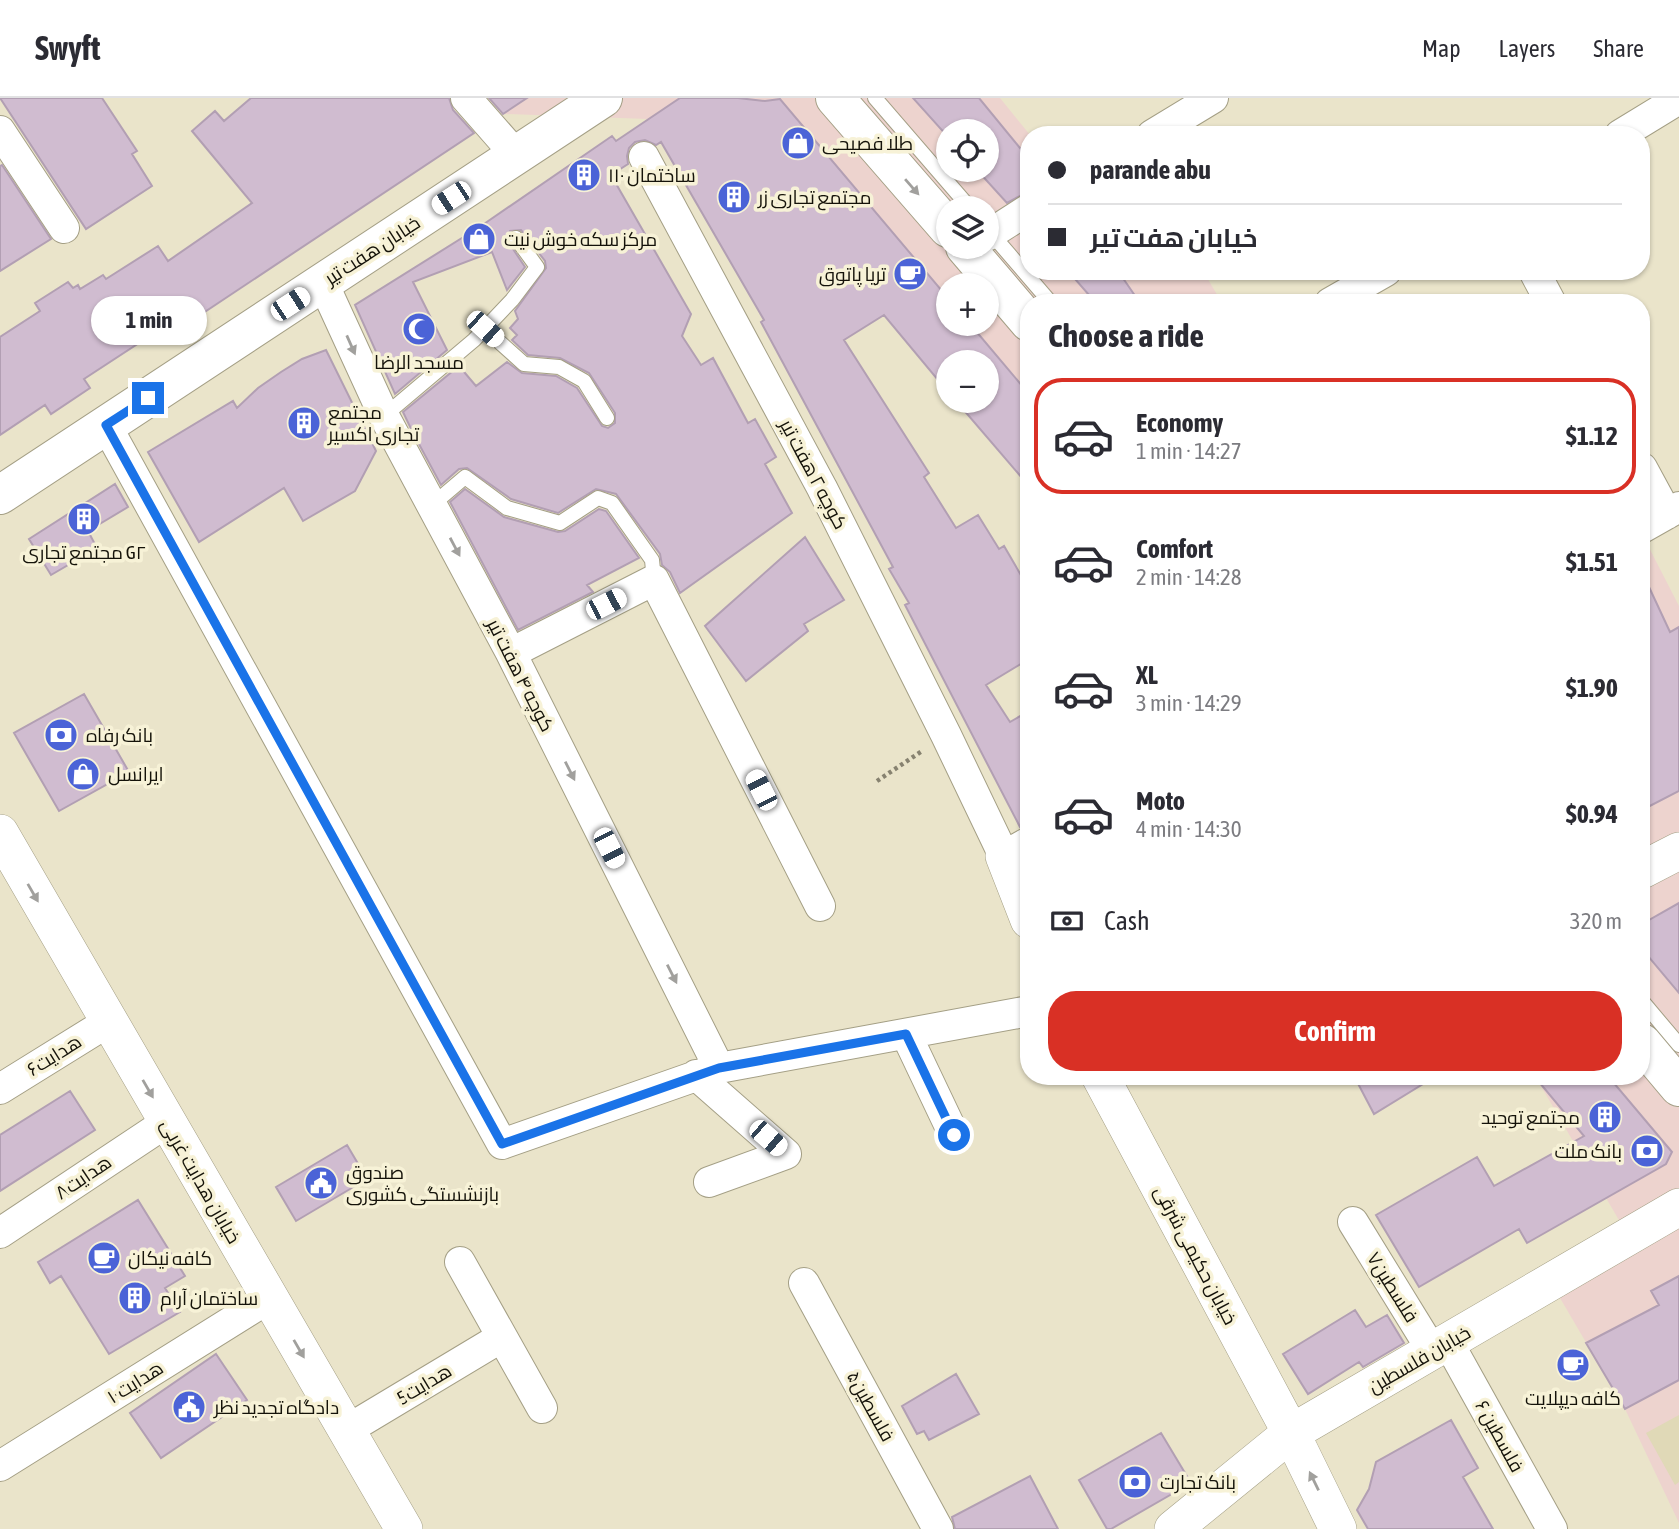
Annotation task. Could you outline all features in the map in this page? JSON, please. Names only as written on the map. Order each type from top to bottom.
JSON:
[{"type":"main road","name":"خیابان هفت تیر","points":[[0,495],[603,98]]},
{"type":"main road","points":[[835,98],[936,200]]},
{"type":"main road","points":[[988,259],[1020,308]]},
{"type":"main road","points":[[1650,1053],[1679,1087]]},
{"type":"street","points":[[466,98],[516,155]]},
{"type":"street","points":[[1167,126],[1213,98]]},
{"type":"street","points":[[1635,126],[1679,99]]},
{"type":"street","points":[[0,131],[64,228]]},
{"type":"street","name":"کوچه ۲ هفت تیر","points":[[644,157],[822,488],[946,735],[1016,849]]},
{"type":"street","points":[[999,225],[1020,214]]},
{"type":"street","points":[[1346,294],[1370,280]]},
{"type":"street","name":"کوچه ۴ هفت تیر","points":[[323,282],[384,416],[511,653],[707,1071]]},
{"type":"street","points":[[106,425],[502,1144],[707,1071],[1020,1013]]},
{"type":"street","points":[[1650,487],[1662,516]]},
{"type":"street","points":[[511,653],[653,580],[820,906]]},
{"type":"street","points":[[1016,849],[1020,871]]},
{"type":"street","points":[[1650,866],[1679,851]]},
{"type":"street","name":"خیابان هدایت غربی","points":[[4,852],[108,1022],[404,1529]]},
{"type":"street","name":"هدایت۶","points":[[0,1089],[108,1022]]},
{"type":"street","points":[[906,1034],[954,1135]]},
{"type":"street","points":[[707,1071],[786,1154],[709,1182]]},
{"type":"street","name":"خیابان حکیمی شرقی","points":[[1105,1085],[1291,1433],[1338,1529]]},
{"type":"street","name":"هدایت۸","points":[[0,1233],[167,1122]]},
{"type":"street","name":"خیابان فلسطین","points":[[1173,1529],[1291,1433],[1679,1207]]},
{"type":"street","name":"۷فلسطین","points":[[1353,1222],[1441,1347]]},
{"type":"street","points":[[460,1262],[542,1408]]},
{"type":"street","name":"فلسطین۵","points":[[804,1283],[938,1529]]},
{"type":"street","name":"هدایت۱۰","points":[[0,1466],[269,1298]]},
{"type":"street","name":"5هدایت","points":[[347,1430],[502,1337]]},
{"type":"street","name":"فلسطین ۶","points":[[1441,1347],[1552,1529]]},
{"type":"lane","points":[[875,98],[960,196]]},
{"type":"lane","points":[[384,416],[485,329],[537,267],[516,238]]},
{"type":"lane","points":[[999,259],[1020,277]]},
{"type":"lane","points":[[1024,280],[1040,294]]},
{"type":"lane","points":[[485,329],[524,364],[559,367],[584,381],[607,418]]},
{"type":"lane","points":[[432,505],[465,477],[507,508],[560,523],[597,498],[612,503],[652,560],[653,580]]},
{"type":"lane","points":[[1650,1011],[1679,1045]]},
{"type":"path","points":[[877,781],[946,735]]},
{"type":"shaded area","points":[[492,98],[1000,98],[1023,126],[1020,126],[1020,280],[1208,280],[1217,294],[1020,294],[1020,476],[966,413],[999,413],[999,350],[936,350],[936,378],[884,315],[736,271],[648,119],[505,114]]},
{"type":"shaded area","points":[[1650,550],[1679,606],[1679,1523],[1625,1409],[1560,1298],[1634,1246],[1540,1085],[1650,1085]]},
{"type":"shaded area","points":[[1679,1415],[1679,1482],[1675,1485],[1646,1433]]},
{"type":"building","points":[[0,98],[102,98],[137,151],[132,154],[152,186],[86,229]]},
{"type":"building","points":[[251,98],[449,98],[453,110],[474,133],[164,339],[159,330],[84,379],[90,388],[51,414],[45,405],[0,435],[0,337],[40,311],[35,303],[68,282],[73,288],[78,285],[80,289],[103,275],[106,279],[158,246],[168,261],[252,203],[192,131],[215,111],[224,121]]},
{"type":"building","points":[[489,98],[527,98],[503,114]]},
{"type":"building","points":[[680,98],[765,101],[780,99],[936,284],[936,336],[980,336],[992,350],[936,350],[936,378],[884,315],[844,340],[929,473],[924,477],[956,528],[978,515],[999,549],[1004,546],[1020,574],[1020,664],[986,685],[1010,722],[1020,716],[1020,827],[905,605],[909,603],[889,569],[893,567],[761,322],[764,320],[661,142],[656,145],[645,140],[635,142],[629,148],[628,164],[611,175],[691,314],[682,336],[701,365],[713,358],[748,423],[755,419],[776,457],[765,464],[792,513],[680,593],[670,572],[662,565],[660,554],[616,494],[596,489],[558,513],[511,499],[467,468],[459,469],[441,485],[403,412],[459,366],[476,386],[507,362],[522,373],[556,376],[577,388],[602,426],[608,428],[615,423],[615,413],[589,373],[560,358],[528,355],[512,340],[517,335],[510,328],[518,319],[515,311],[546,268],[545,261],[521,230],[510,231],[507,240],[525,267],[507,290],[492,252],[413,282],[447,350],[395,394],[355,305],[481,226],[612,136],[616,141]]},
{"type":"building","points":[[913,98],[979,98],[996,119],[936,119],[936,124]]},
{"type":"building","points":[[999,122],[1020,148],[1020,196],[1007,203],[988,182],[999,182]]},
{"type":"building","points":[[2,165],[51,239],[0,271],[0,166]]},
{"type":"building","points":[[1076,280],[1124,280],[1134,294],[1088,294]]},
{"type":"building","points":[[326,350],[376,451],[355,491],[303,521],[284,488],[199,542],[148,452],[233,401],[237,408],[258,388],[281,372],[302,359]]},
{"type":"building","points":[[999,358],[1020,383],[1020,476],[966,413],[999,413]]},
{"type":"building","name":"مجتمع تجاری G۲","points":[[115,484],[128,507],[88,531],[97,548],[51,575],[29,539]]},
{"type":"building","points":[[465,489],[504,517],[558,532],[565,531],[599,509],[606,511],[639,558],[587,585],[593,592],[518,630],[450,502]]},
{"type":"building","points":[[805,537],[844,600],[804,624],[808,631],[746,681],[705,626]]},
{"type":"building","points":[[1650,589],[1670,632],[1679,627],[1679,791],[1650,806]]},
{"type":"building","points":[[84,694],[129,772],[59,811],[14,733]]},
{"type":"building","points":[[1679,903],[1679,993],[1650,959],[1650,919]]},
{"type":"building","points":[[1359,1085],[1421,1085],[1374,1114]]},
{"type":"building","points":[[1542,1085],[1616,1085],[1672,1152],[1666,1164],[1527,1243],[1519,1229],[1419,1287],[1376,1215],[1477,1157],[1494,1186],[1584,1136]]},
{"type":"building","points":[[70,1091],[95,1130],[0,1191],[0,1135]]},
{"type":"building","name":"صندوق بازنشستگی کشوری","points":[[347,1145],[367,1179],[296,1221],[276,1187]]},
{"type":"building","points":[[138,1200],[185,1276],[165,1288],[180,1312],[109,1354],[61,1276],[50,1283],[38,1262]]},
{"type":"building","points":[[1679,1276],[1679,1380],[1625,1409],[1586,1343],[1659,1305],[1651,1291]]},
{"type":"building","points":[[1355,1310],[1366,1327],[1387,1315],[1404,1343],[1363,1367],[1359,1362],[1308,1394],[1283,1354]]},
{"type":"building","name":"دادگاه تجدید نظر","points":[[216,1354],[247,1400],[161,1458],[130,1413]]},
{"type":"building","points":[[956,1374],[979,1414],[929,1440],[924,1431],[917,1434],[902,1406]]},
{"type":"building","points":[[1451,1420],[1478,1468],[1463,1477],[1493,1529],[1368,1529],[1357,1510],[1369,1489],[1376,1462]]},
{"type":"building","name":"بانک تجارت","points":[[1161,1433],[1191,1483],[1107,1529],[1079,1480]]},
{"type":"building","points":[[1030,1476],[1058,1529],[955,1529],[952,1517]]},
{"type":"place","name":"طلا فصیحی","points":[[798,143]]},
{"type":"place","name":"ساختمان ۱۱۰","points":[[584,175]]},
{"type":"place","name":"مجتمع تجاری زر","points":[[734,197]]},
{"type":"place","name":"مرکز سکه خوش نیت","points":[[479,239]]},
{"type":"place","name":"تریا پاتوق","points":[[910,274]]},
{"type":"place","name":"مسجد الرضا","points":[[419,329]]},
{"type":"place","name":"مجتمع تجاری اکسیر","points":[[304,423]]},
{"type":"place","name":"مجتمع تجاری G۲","points":[[84,519]]},
{"type":"place","name":"بانک رفاه","points":[[61,735]]},
{"type":"place","name":"ایرانسل","points":[[83,774]]},
{"type":"place","name":"مجتمع توحید","points":[[1605,1117]]},
{"type":"place","name":"بانک ملت","points":[[1647,1151]]},
{"type":"place","name":"صندوق بازنشستگی کشوری","points":[[321,1183]]},
{"type":"place","name":"کافه نیکان","points":[[104,1258]]},
{"type":"place","name":"ساختمان آرام","points":[[135,1298]]},
{"type":"place","name":"کافه دیپلایت","points":[[1573,1365]]},
{"type":"place","name":"دادگاه تجدید نظر","points":[[189,1407]]},
{"type":"place","name":"بانک تجارت","points":[[1135,1482]]},
{"type":"route","points":[[148,398],[106,425],[502,1144],[719,1068],[906,1034],[954,1135]]}]
